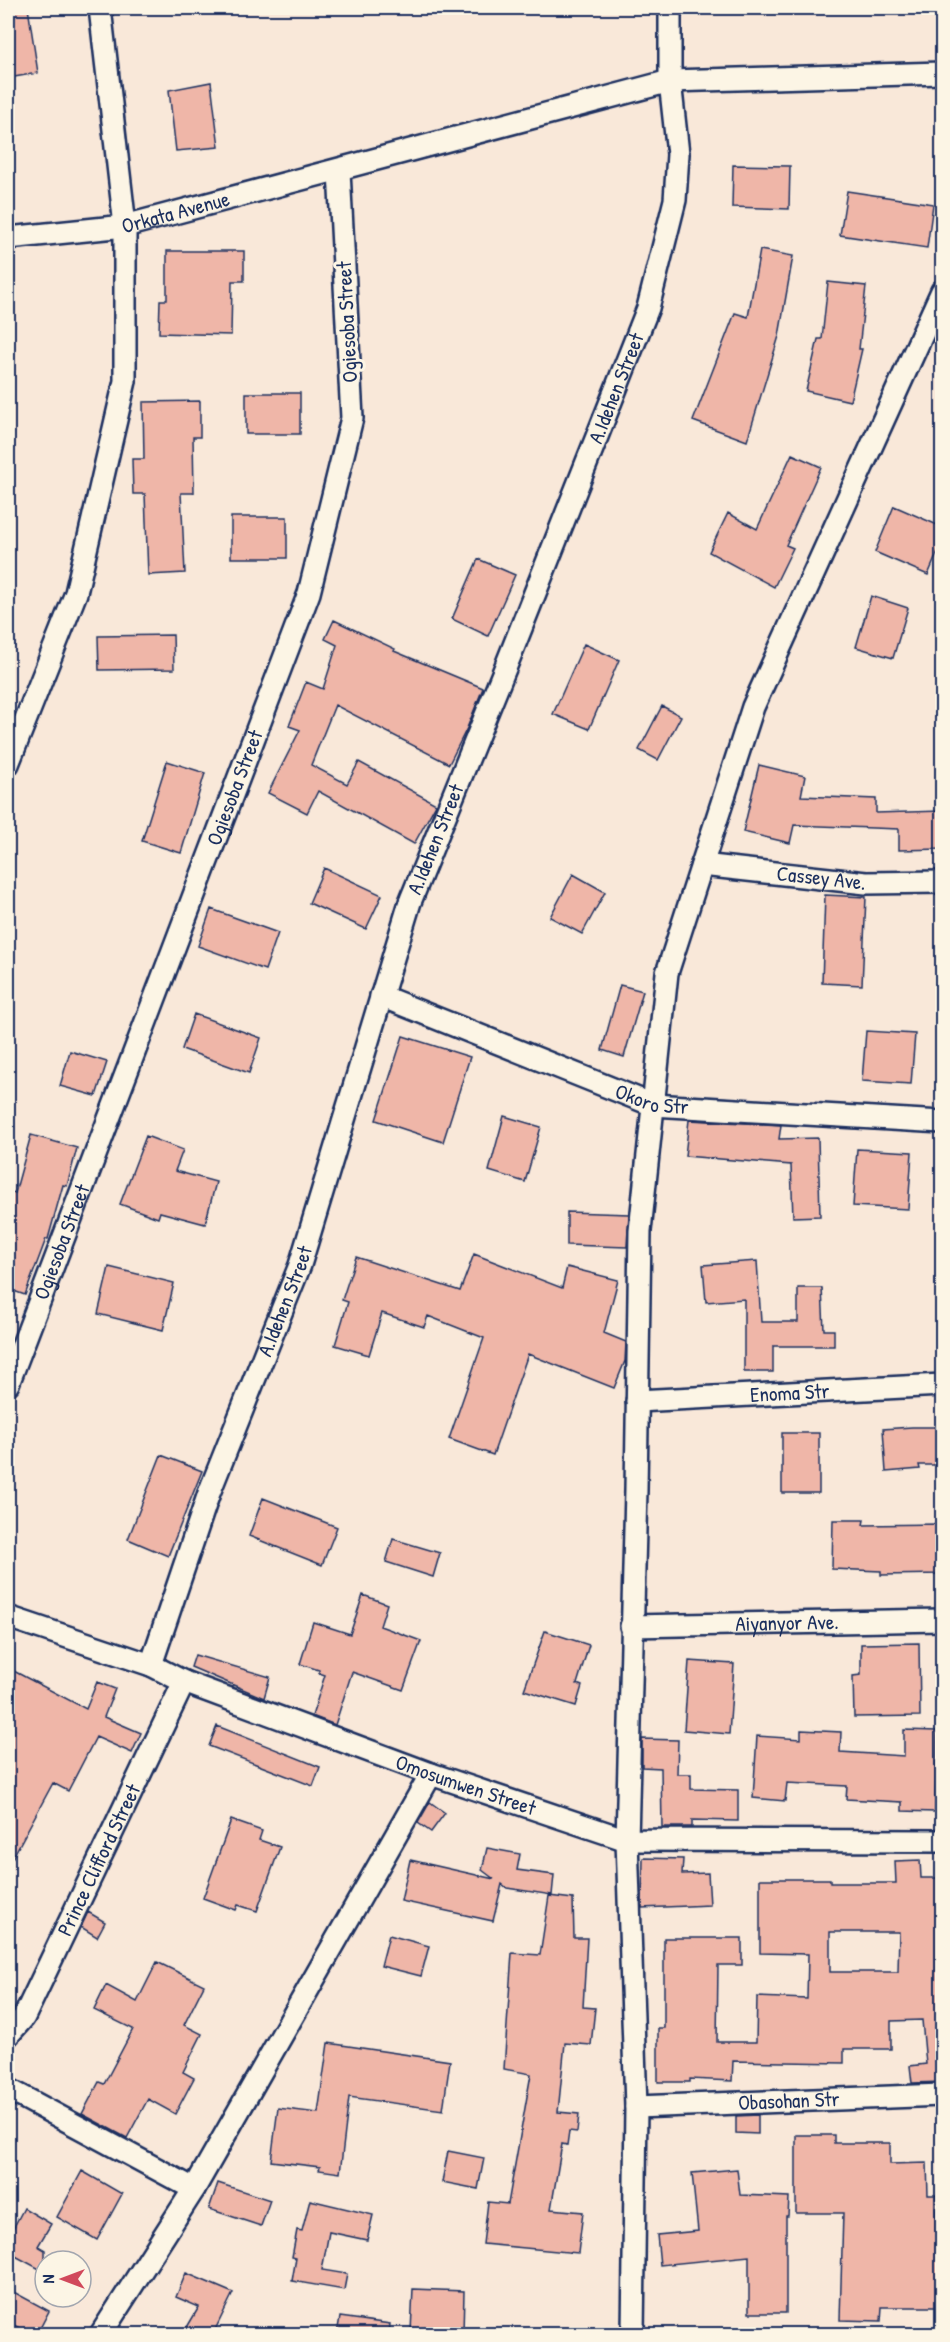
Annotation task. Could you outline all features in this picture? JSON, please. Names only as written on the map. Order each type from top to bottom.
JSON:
[{"type":"street","points":[[8,764],[76,593],[125,381],[125,226],[100,8]]},
{"type":"street","name":"A.Idehen Street","points":[[151,1665],[209,1493],[300,1265],[410,902],[511,655],[648,308],[675,200],[678,154],[670,81],[670,8]]},
{"type":"street","name":"Orkata Avenue","points":[[8,238],[125,226],[339,171],[670,81],[942,74]]},
{"type":"street","name":"Ogiesoba Street","points":[[8,1384],[309,593],[352,418],[339,171]]},
{"type":"street","points":[[633,2334],[636,2107],[627,1840],[639,1232],[667,972],[753,707],[942,291]]},
{"type":"street","name":"Cassey Ave.","points":[[702,865],[866,883],[942,882]]},
{"type":"street","name":"Okoro Str","points":[[381,996],[653,1105],[942,1122]]},
{"type":"street","name":"Enoma Str","points":[[637,1401],[942,1385]]},
{"type":"street","name":"Omosumwen Street","points":[[8,1617],[151,1665],[184,1682],[431,1773],[627,1840],[942,1841]]},
{"type":"street","name":"Aiyanyor Ave.","points":[[631,1626],[942,1620]]},
{"type":"street","name":"Prince Clifford Street","points":[[8,2035],[24,2017],[184,1682]]},
{"type":"street","points":[[101,2334],[194,2189],[431,1773]]},
{"type":"street","points":[[8,2089],[194,2189]]},
{"type":"street","name":"Obasohan Str","points":[[636,2107],[942,2095]]},
{"type":"building","points":[[8,8],[28,8],[38,73],[8,78]]},
{"type":"building","points":[[211,82],[219,147],[176,151],[169,90]]},
{"type":"building","points":[[733,165],[790,166],[789,209],[732,207]]},
{"type":"building","points":[[847,191],[933,204],[927,248],[840,235]]},
{"type":"building","points":[[760,250],[793,256],[779,336],[747,441],[693,421],[735,313],[748,317]]},
{"type":"building","points":[[167,251],[244,251],[244,281],[232,281],[231,335],[159,333],[160,300],[167,300]]},
{"type":"building","points":[[828,282],[866,286],[859,349],[862,349],[850,401],[806,391],[818,339],[822,339]]},
{"type":"building","points":[[246,393],[300,393],[300,434],[246,434]]},
{"type":"building","points":[[200,401],[200,437],[193,437],[194,493],[181,493],[185,573],[148,575],[145,494],[133,494],[132,459],[144,459],[143,402]]},
{"type":"building","points":[[792,454],[821,467],[786,545],[793,548],[774,587],[709,552],[728,513],[757,529]]},
{"type":"building","points":[[894,506],[942,527],[942,542],[928,575],[875,552]]},
{"type":"building","points":[[231,517],[287,517],[287,558],[231,558]]},
{"type":"building","points":[[478,559],[515,575],[488,636],[452,619]]},
{"type":"building","points":[[871,596],[908,608],[893,658],[856,647]]},
{"type":"building","points":[[334,620],[395,649],[394,651],[483,688],[449,764],[335,705],[311,765],[347,784],[359,762],[436,804],[414,844],[318,791],[307,813],[268,793],[300,730],[289,726],[306,682],[323,689],[337,645],[325,639]]},
{"type":"building","points":[[173,635],[174,669],[99,670],[98,636]]},
{"type":"building","points":[[584,644],[619,660],[589,729],[553,714]]},
{"type":"building","points":[[662,706],[681,716],[658,760],[639,750]]},
{"type":"building","points":[[167,761],[205,773],[181,853],[142,841]]},
{"type":"building","points":[[759,765],[805,776],[801,796],[876,799],[876,813],[942,811],[942,849],[899,850],[899,829],[794,825],[790,843],[743,832]]},
{"type":"building","points":[[324,868],[382,895],[366,929],[309,903]]},
{"type":"building","points":[[573,874],[605,892],[582,934],[550,917]]},
{"type":"building","points":[[825,895],[866,897],[862,985],[822,983]]},
{"type":"building","points":[[211,909],[278,933],[265,970],[198,946]]},
{"type":"building","points":[[620,985],[643,991],[624,1057],[602,1050]]},
{"type":"building","points":[[194,1014],[261,1038],[249,1073],[182,1049]]},
{"type":"building","points":[[866,1031],[915,1034],[911,1084],[862,1081]]},
{"type":"building","points":[[403,1036],[470,1057],[443,1142],[376,1120]]},
{"type":"building","points":[[70,1051],[107,1062],[96,1096],[60,1086]]},
{"type":"building","points":[[504,1116],[541,1127],[525,1182],[489,1171]]},
{"type":"building","points":[[689,1120],[781,1125],[779,1139],[818,1138],[820,1216],[793,1217],[791,1165],[685,1156]]},
{"type":"building","points":[[31,1135],[77,1148],[67,1186],[63,1185],[48,1239],[46,1239],[25,1295],[8,1289],[8,1191],[15,1193]]},
{"type":"building","points":[[146,1136],[183,1150],[175,1171],[216,1182],[205,1224],[160,1212],[158,1218],[120,1204]]},
{"type":"building","points":[[857,1149],[912,1152],[908,1209],[853,1206]]},
{"type":"building","points":[[567,1212],[629,1214],[627,1247],[567,1245]]},
{"type":"building","points":[[474,1254],[562,1288],[567,1267],[618,1280],[604,1333],[626,1342],[625,1361],[614,1388],[528,1354],[493,1455],[449,1439],[484,1338],[428,1316],[424,1327],[382,1313],[369,1355],[335,1345],[348,1302],[342,1300],[356,1257],[460,1291]]},
{"type":"building","points":[[757,1261],[761,1322],[798,1322],[798,1288],[822,1288],[824,1330],[834,1330],[834,1346],[773,1346],[773,1372],[744,1372],[744,1299],[706,1302],[703,1265]]},
{"type":"building","points":[[109,1267],[174,1283],[163,1330],[98,1314]]},
{"type":"building","points":[[942,1427],[942,1465],[919,1465],[920,1469],[886,1472],[883,1429]]},
{"type":"building","points":[[782,1433],[819,1433],[819,1493],[782,1493]]},
{"type":"building","points":[[161,1455],[202,1471],[168,1556],[128,1539]]},
{"type":"building","points":[[263,1498],[337,1527],[322,1565],[249,1536]]},
{"type":"building","points":[[833,1520],[864,1520],[863,1525],[942,1524],[942,1574],[881,1575],[881,1571],[832,1569]]},
{"type":"building","points":[[393,1539],[440,1553],[433,1577],[386,1562]]},
{"type":"building","points":[[363,1595],[387,1604],[380,1626],[421,1641],[403,1690],[352,1672],[335,1725],[312,1716],[325,1675],[319,1673],[319,1670],[300,1664],[313,1622],[350,1634]]},
{"type":"building","points":[[545,1631],[589,1645],[577,1684],[582,1686],[576,1706],[524,1690]]},
{"type":"building","points":[[919,1643],[920,1716],[854,1717],[853,1676],[861,1675],[861,1644]]},
{"type":"building","points":[[195,1655],[270,1677],[264,1698],[191,1667]]},
{"type":"building","points":[[689,1661],[734,1664],[729,1734],[684,1730]]},
{"type":"building","points":[[8,1668],[86,1709],[97,1682],[115,1689],[104,1717],[141,1733],[132,1753],[96,1737],[68,1791],[53,1783],[8,1866]]},
{"type":"building","points":[[217,1726],[320,1767],[313,1786],[209,1746]]},
{"type":"building","points":[[801,1730],[841,1732],[840,1752],[904,1756],[904,1730],[937,1731],[935,1812],[902,1811],[902,1802],[846,1799],[847,1786],[787,1783],[785,1801],[753,1798],[757,1736],[801,1739]]},
{"type":"building","points":[[642,1739],[678,1740],[677,1774],[691,1774],[691,1789],[738,1790],[738,1821],[692,1820],[692,1827],[662,1827],[661,1768],[642,1767]]},
{"type":"building","points":[[430,1802],[445,1813],[431,1832],[418,1823]]},
{"type":"building","points":[[231,1820],[262,1831],[259,1840],[280,1847],[257,1911],[238,1905],[236,1910],[203,1898]]},
{"type":"building","points":[[487,1848],[520,1854],[517,1870],[554,1875],[552,1895],[507,1888],[502,1884],[493,1921],[401,1901],[410,1860],[494,1879],[482,1870]]},
{"type":"building","points":[[643,1858],[683,1859],[682,1874],[708,1873],[710,1905],[642,1908]]},
{"type":"building","points":[[920,1860],[921,1878],[939,1878],[937,1971],[941,1971],[942,2082],[912,2083],[910,2066],[926,2064],[922,2020],[891,2021],[891,2049],[844,2049],[844,2063],[733,2061],[732,2081],[690,2079],[690,2082],[658,2082],[658,2028],[664,2028],[664,1938],[742,1938],[742,1965],[718,1965],[717,2042],[756,2042],[757,1997],[807,1999],[808,1954],[760,1953],[760,1879],[830,1879],[830,1883],[896,1883],[895,1861]],"holes":[[[830,1932],[899,1932],[898,1972],[830,1972]]]},
{"type":"building","points":[[549,1896],[573,1899],[574,1938],[587,1938],[583,2007],[595,2008],[591,2045],[565,2043],[558,2112],[579,2114],[577,2132],[569,2131],[567,2145],[562,2144],[551,2209],[583,2212],[578,2253],[483,2244],[488,2202],[508,2204],[531,2074],[504,2069],[512,1953],[540,1955]]},
{"type":"building","points":[[88,1912],[105,1922],[97,1937],[81,1927]]},
{"type":"building","points":[[389,1935],[429,1946],[421,1976],[381,1966]]},
{"type":"building","points":[[157,1962],[204,1985],[184,2025],[202,2034],[183,2072],[194,2078],[175,2114],[148,2099],[127,2138],[82,2114],[99,2082],[104,2084],[133,2029],[94,2010],[106,1985],[137,2002]]},
{"type":"building","points":[[328,2043],[450,2061],[443,2110],[349,2097],[340,2173],[319,2170],[320,2167],[271,2161],[278,2108],[318,2113]]},
{"type":"building","points":[[758,2115],[758,2134],[736,2133],[736,2116]]},
{"type":"building","points":[[796,2135],[834,2135],[834,2143],[890,2143],[890,2164],[927,2163],[928,2195],[936,2195],[936,2234],[942,2234],[942,2307],[882,2307],[881,2321],[840,2320],[843,2213],[796,2213]]},
{"type":"building","points":[[448,2151],[484,2158],[478,2189],[442,2182]]},
{"type":"building","points":[[737,2169],[740,2195],[789,2197],[788,2216],[786,2216],[786,2313],[749,2313],[749,2256],[660,2265],[657,2235],[698,2231],[692,2173]]},
{"type":"building","points":[[82,2171],[122,2194],[97,2240],[57,2217]]},
{"type":"building","points":[[218,2183],[270,2200],[261,2226],[209,2209]]},
{"type":"building","points":[[310,2200],[373,2215],[367,2240],[329,2232],[322,2270],[347,2274],[344,2290],[292,2281],[296,2258],[292,2257],[297,2230],[302,2231]]},
{"type":"building","points":[[24,2208],[51,2224],[38,2246],[43,2249],[33,2249],[33,2266],[8,2252],[8,2238]]},
{"type":"building","points":[[186,2273],[233,2293],[213,2334],[183,2334],[199,2307],[176,2297]]},
{"type":"building","points":[[8,2289],[33,2302],[33,2309],[49,2311],[37,2334],[31,2334],[8,2322]]},
{"type":"building","points":[[413,2289],[464,2291],[463,2334],[411,2332]]},
{"type":"building","points":[[340,2317],[390,2324],[389,2334],[337,2334]]}]
